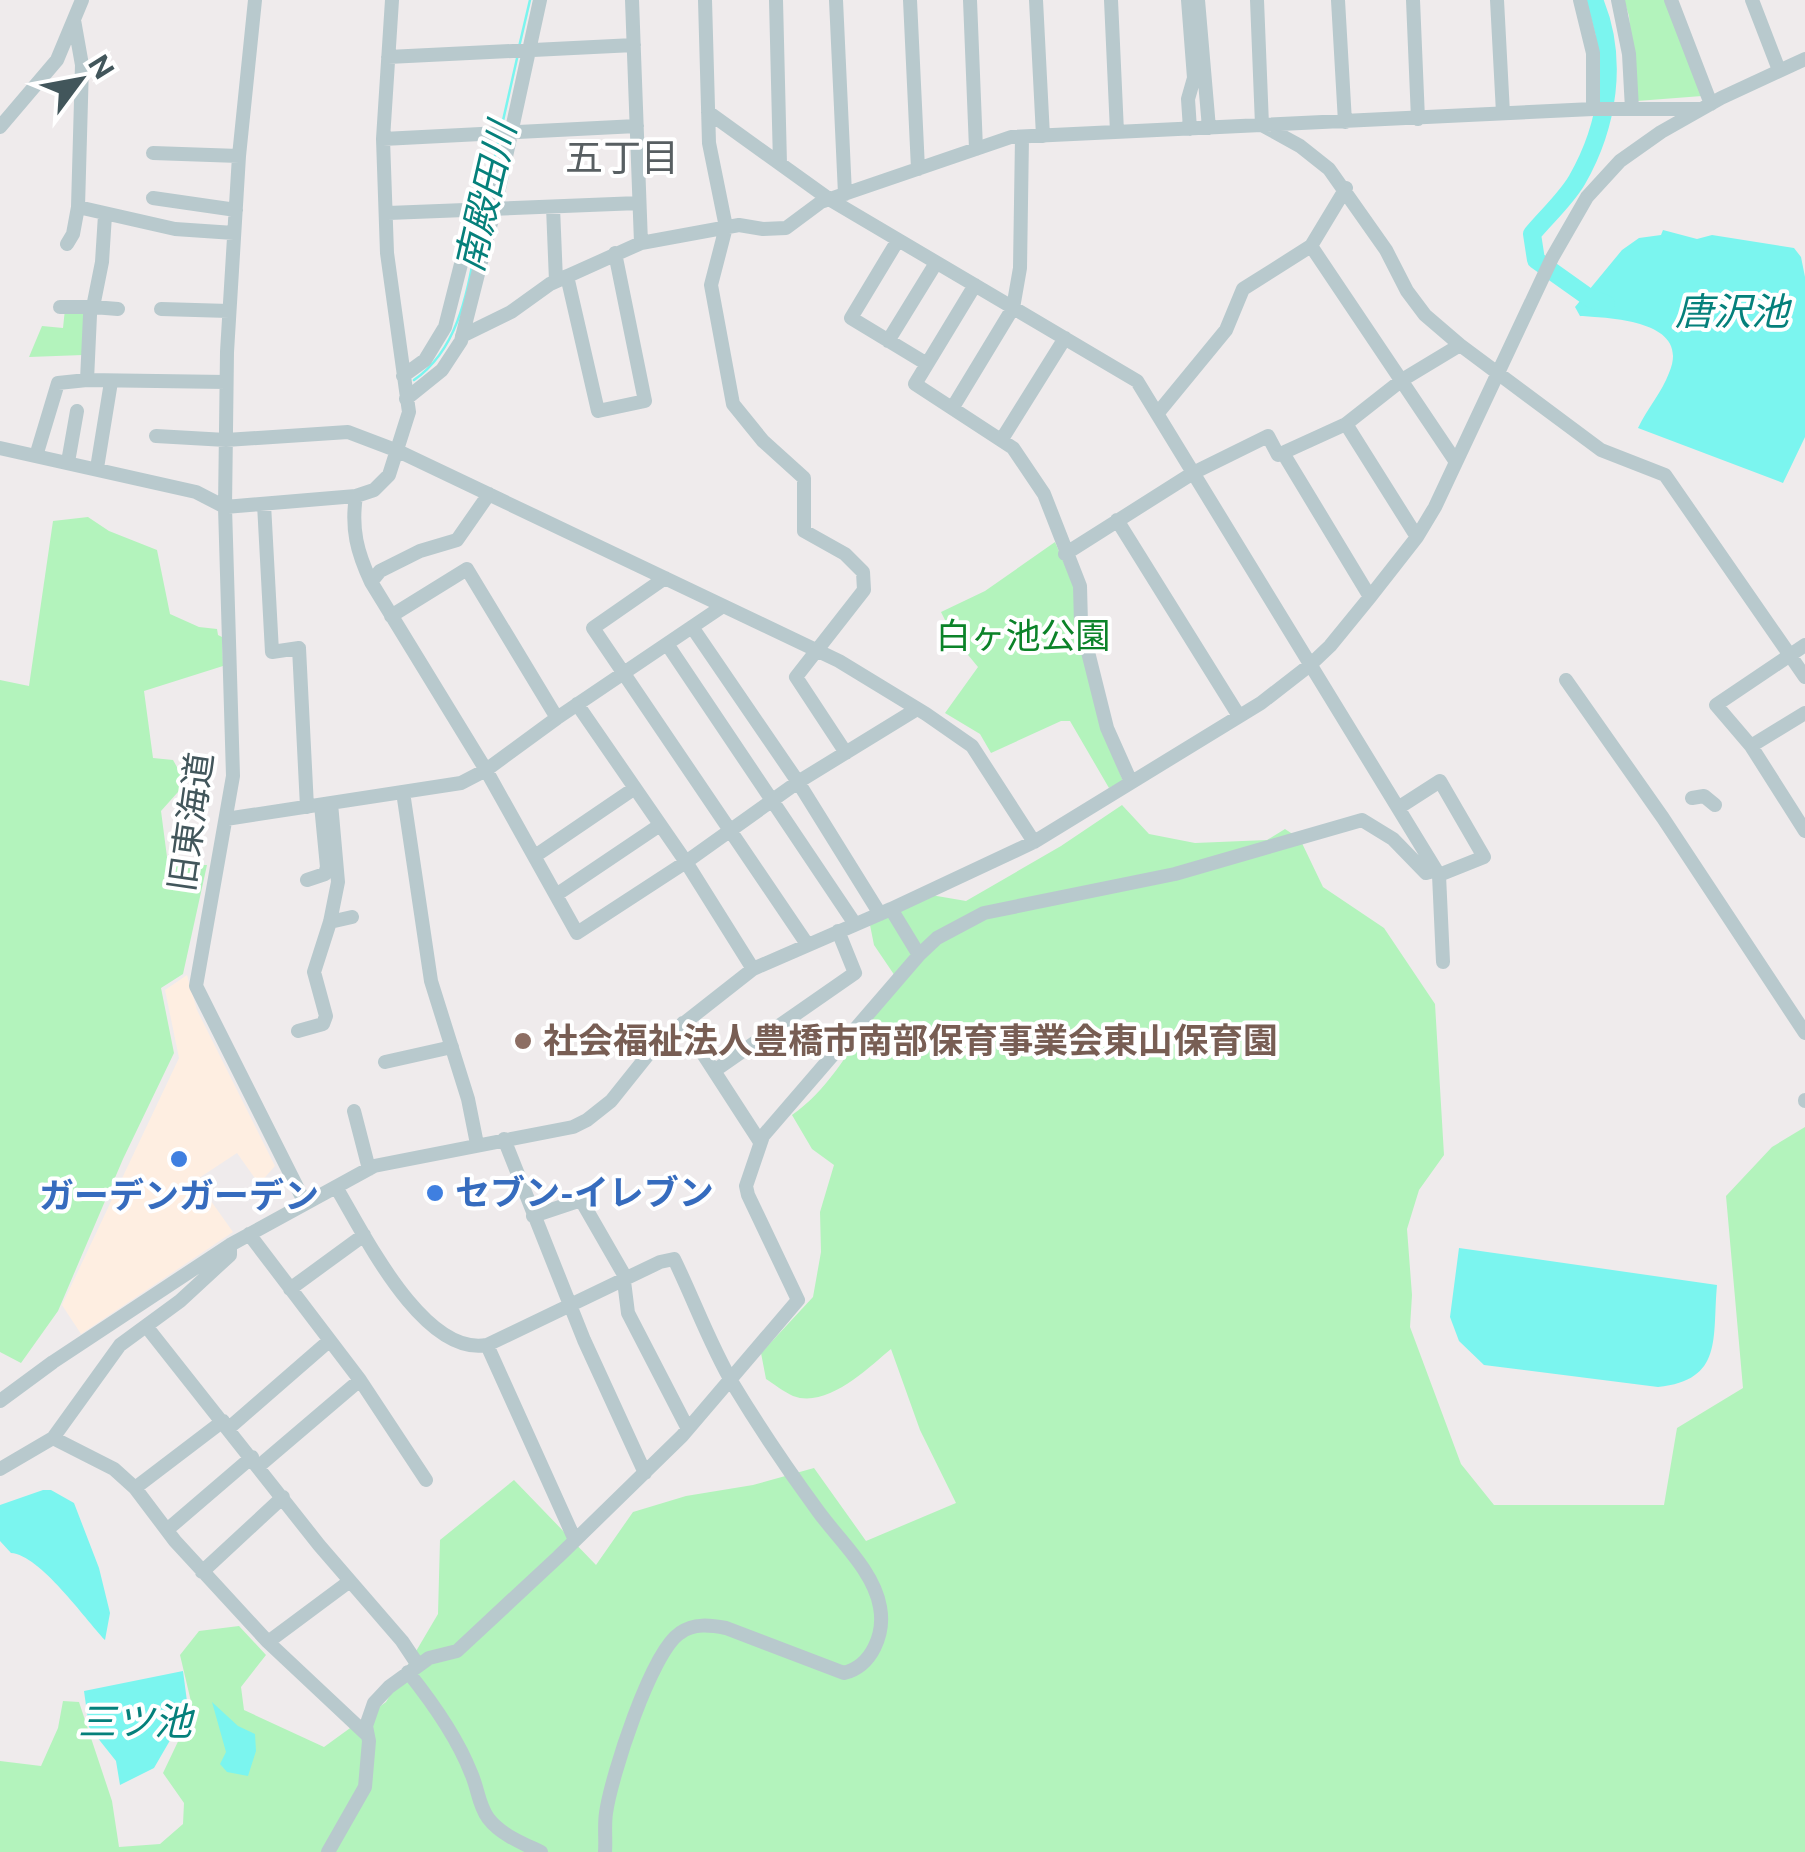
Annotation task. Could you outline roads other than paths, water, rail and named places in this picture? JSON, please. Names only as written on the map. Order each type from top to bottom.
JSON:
[{"type":"street","points":[[0,128],[52,68],[82,0]]},
{"type":"street","name":"旧東海道","points":[[255,0],[239,156],[226,382],[225,507],[233,776],[196,986],[305,1203]]},
{"type":"street","points":[[0,448],[196,492],[225,507],[356,496],[374,490],[389,474],[409,412],[386,254],[388,213],[383,139],[392,0]]},
{"type":"street","points":[[406,398],[442,370],[462,336],[485,208],[522,50],[540,0]]},
{"type":"street","points":[[632,0],[641,244]]},
{"type":"street","points":[[705,0],[708,143],[726,227],[712,285],[733,404],[763,441],[804,478],[804,531],[845,554],[863,572],[864,590],[796,678],[846,752]]},
{"type":"street","points":[[776,0],[780,164]]},
{"type":"street","points":[[836,0],[845,194]]},
{"type":"street","points":[[910,0],[918,169]]},
{"type":"street","points":[[970,0],[976,149]]},
{"type":"street","points":[[1036,0],[1043,136]]},
{"type":"street","points":[[1111,0],[1117,132]]},
{"type":"street","points":[[1188,0],[1194,78],[1188,99],[1190,128]]},
{"type":"street","points":[[1198,0],[1209,128]]},
{"type":"street","points":[[1256,0],[1262,125]]},
{"type":"street","points":[[1338,0],[1345,122]]},
{"type":"street","points":[[1413,0],[1418,119]]},
{"type":"street","points":[[1497,0],[1504,114]]},
{"type":"street","points":[[1580,0],[1602,109]]},
{"type":"street","points":[[1618,0],[1629,54],[1632,109]]},
{"type":"street","points":[[1671,0],[1706,106]]},
{"type":"street","points":[[1752,0],[1779,70]]},
{"type":"street","points":[[67,244],[78,207],[82,65],[74,20]]},
{"type":"street","points":[[388,57],[634,45]]},
{"type":"street","points":[[0,1401],[230,1245],[369,1169],[403,1158],[573,1126],[587,1120],[610,1100],[655,1046],[753,969],[1034,842],[1240,716],[1310,666],[1417,536],[1552,258],[1587,197],[1620,161],[1706,106],[1805,59]]},
{"type":"street","points":[[462,336],[511,312],[562,279],[641,244],[726,227],[786,228],[829,200],[1022,137],[1706,106]]},
{"type":"street","points":[[708,112],[829,200],[1137,381],[1437,873],[1442,962]]},
{"type":"street","points":[[1262,125],[1329,168],[1346,188],[1425,315],[1601,450],[1665,475],[1805,676]]},
{"type":"street","points":[[383,139],[636,126]]},
{"type":"street","points":[[953,407],[1013,308],[1020,268],[1022,137]]},
{"type":"street","points":[[153,152],[239,156]]},
{"type":"street","points":[[1157,414],[1226,330],[1243,289],[1311,246],[1346,188]]},
{"type":"street","points":[[153,198],[236,210]]},
{"type":"street","points":[[388,213],[639,204]]},
{"type":"street","points":[[78,207],[176,229],[234,233]]},
{"type":"street","points":[[553,207],[562,279],[598,411],[644,401],[615,254]]},
{"type":"street","points":[[402,376],[425,360],[445,328],[485,208]]},
{"type":"street","points":[[88,380],[91,311],[102,262],[105,214]]},
{"type":"street","points":[[898,240],[852,318],[927,364]]},
{"type":"street","points":[[1311,246],[1456,462]]},
{"type":"street","points":[[888,341],[936,263]]},
{"type":"street","points":[[975,285],[915,384],[1013,448],[1044,494],[1080,586],[1082,624],[1106,728],[1131,782]]},
{"type":"street","points":[[60,307],[118,309]]},
{"type":"street","points":[[161,309],[229,311]]},
{"type":"street","points":[[1002,439],[1064,338]]},
{"type":"street","points":[[1065,554],[1192,473],[1268,436],[1278,455],[1346,424],[1402,380],[1460,345]]},
{"type":"street","points":[[97,468],[111,382]]},
{"type":"street","points":[[36,456],[58,383],[226,382]]},
{"type":"street","points":[[68,462],[77,410]]},
{"type":"street","points":[[1346,424],[1417,536]]},
{"type":"street","points":[[156,436],[226,440],[348,432],[398,451],[815,650],[917,709],[972,746],[1034,842]]},
{"type":"street","points":[[1283,453],[1370,597]]},
{"type":"street","points":[[371,582],[380,572],[420,551],[457,540],[488,494]]},
{"type":"street","points":[[356,496],[352,520],[356,549],[371,582],[486,770],[577,933],[798,782],[917,709]]},
{"type":"street","points":[[264,504],[272,652],[299,648],[320,805],[327,867],[320,878],[307,880]]},
{"type":"street","points":[[1117,520],[1240,716]]},
{"type":"street","points":[[392,616],[467,569],[556,718]]},
{"type":"street","points":[[665,578],[593,628],[807,944]]},
{"type":"street","points":[[226,819],[461,783],[486,770],[723,606]]},
{"type":"street","points":[[692,627],[919,955]]},
{"type":"street","points":[[667,644],[855,924]]},
{"type":"street","points":[[1805,644],[1716,705],[1751,746],[1805,831]]},
{"type":"street","points":[[1566,680],[1805,1033]]},
{"type":"street","points":[[577,704],[686,862],[753,969]]},
{"type":"street","points":[[1751,746],[1805,713]]},
{"type":"street","points":[[328,1852],[365,1787],[368,1715],[374,1703],[430,1658],[458,1651],[575,1540],[688,1429],[798,1300],[748,1195],[746,1186],[760,1142],[919,955],[937,938],[984,913],[1174,874],[1362,820],[1393,839],[1426,873],[1484,857],[1440,781],[1398,808]]},
{"type":"street","points":[[535,856],[635,788]]},
{"type":"street","points":[[404,792],[431,981],[468,1099],[477,1144]]},
{"type":"street","points":[[1692,798],[1704,796],[1715,806]]},
{"type":"street","points":[[298,1032],[323,1024],[326,1016],[314,972],[338,882],[320,805]]},
{"type":"street","points":[[556,894],[660,825]]},
{"type":"street","points":[[330,922],[352,917]]},
{"type":"street","points":[[714,1071],[855,974],[838,931]]},
{"type":"street","points":[[683,1023],[760,1142]]},
{"type":"street","points":[[386,1062],[452,1047]]},
{"type":"street","points":[[354,1111],[369,1169]]},
{"type":"street","points":[[504,1140],[569,1304],[644,1474]]},
{"type":"street","points":[[336,1187],[364,1235],[424,1318],[455,1340],[471,1345],[487,1345],[674,1259],[732,1381],[796,1480],[866,1574],[880,1602],[882,1628],[871,1652],[858,1668],[844,1673],[726,1628],[708,1625],[678,1634],[655,1666],[630,1729],[606,1808],[605,1852]]},
{"type":"street","points":[[533,1216],[582,1200],[623,1280],[628,1313],[688,1429]]},
{"type":"street","points":[[249,1234],[360,1380],[426,1480]]},
{"type":"street","points":[[290,1289],[364,1235]]},
{"type":"street","points":[[0,1469],[53,1438],[120,1346],[230,1255],[230,1245]]},
{"type":"street","points":[[146,1326],[402,1641],[413,1669],[472,1775],[478,1801],[489,1820],[506,1835],[540,1852]]},
{"type":"street","points":[[135,1488],[226,1425],[329,1341]]},
{"type":"street","points":[[487,1345],[575,1540]]},
{"type":"street","points":[[168,1529],[360,1380]]},
{"type":"street","points":[[53,1438],[114,1469],[135,1488],[202,1572],[268,1642],[366,1734]]},
{"type":"street","points":[[202,1572],[284,1498]]},
{"type":"street","points":[[268,1642],[350,1581]]},
{"type":"water","name":"唐沢池","points":[[1663,230],[1697,239],[1712,235],[1794,248],[1801,257],[1805,277],[1805,437],[1783,483],[1638,428],[1669,373],[1673,355],[1669,342],[1644,325],[1580,316],[1575,307],[1622,250],[1639,238],[1661,235]]},
{"type":"water","points":[[1459,1248],[1717,1285],[1710,1353],[1694,1376],[1658,1387],[1484,1365],[1459,1341],[1450,1317]]},
{"type":"water","name":"三ツ池","points":[[51,1490],[74,1503],[99,1568],[110,1613],[105,1640],[48,1576],[23,1556],[11,1553],[0,1541],[0,1505]]},
{"type":"water","name":"三ツ池","points":[[183,1671],[188,1709],[154,1768],[120,1785],[116,1761],[89,1727],[84,1691]]},
{"type":"water","name":"三ツ池","points":[[212,1702],[238,1726],[255,1734],[256,1751],[248,1776],[227,1772],[220,1764],[226,1752]]},
{"type":"waterway","name":"南殿田川","points":[[519,47],[530,0]]},
{"type":"waterway","points":[[1594,0],[1602,22],[1608,69],[1603,115],[1577,180],[1532,234],[1536,260],[1591,299],[1606,304]]},
{"type":"waterway","name":"南殿田川","points":[[502,125],[518,54]]},
{"type":"waterway","name":"南殿田川","points":[[485,203],[499,137]]},
{"type":"waterway","name":"南殿田川","points":[[414,380],[445,347],[455,327],[482,215]]},
{"type":"place","name":"社会福祉法人豊橋市南部保育事業会東山保育園","points":[[523,1041]]},
{"type":"place","name":"ガーデンガーデン","points":[[179,1159]]},
{"type":"place","name":"セブン-イレブン","points":[[435,1193]]},
{"type":"district","name":"五丁目","points":[[622,158]]},
{"type":"park label","name":"白ヶ池公園","points":[[1023,636]]}]
